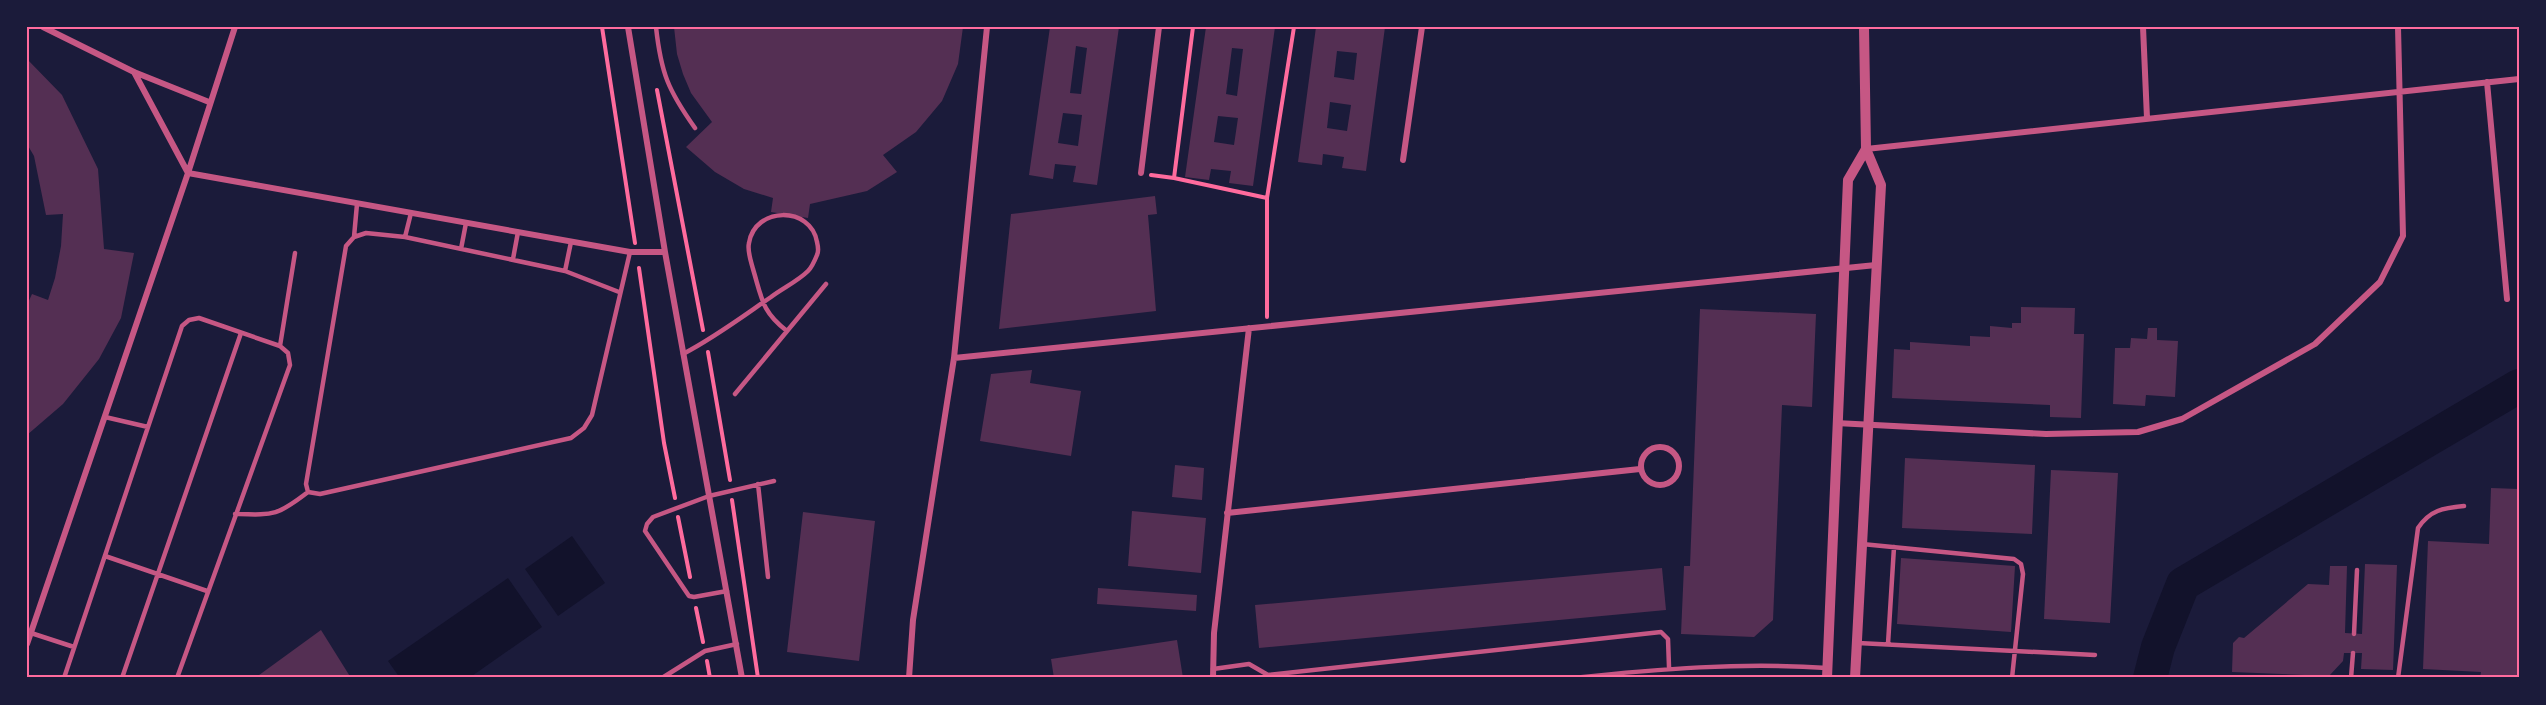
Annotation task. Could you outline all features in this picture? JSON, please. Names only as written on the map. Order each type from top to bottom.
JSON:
[{"type":"street","points":[[43,27],[134,72],[209,102]]},
{"type":"street","points":[[27,644],[188,174],[209,102],[235,27]]},
{"type":"street","points":[[628,27],[665,252],[742,678]]},
{"type":"street","points":[[909,678],[913,620],[954,358],[987,27]]},
{"type":"street","points":[[1141,173],[1159,27]]},
{"type":"street","points":[[1403,160],[1422,27]]},
{"type":"street","points":[[1855,678],[1881,185],[1866,149],[1864,27]]},
{"type":"street","points":[[2144,27],[2147,118]]},
{"type":"street","points":[[1836,423],[2046,434],[2138,432],[2182,419],[2315,344],[2380,282],[2403,236],[2398,27]]},
{"type":"street","points":[[134,72],[188,174]]},
{"type":"street","points":[[1866,149],[2519,79]]},
{"type":"street","points":[[2487,82],[2507,299]]},
{"type":"street","points":[[1827,673],[1848,180],[1866,149]]},
{"type":"street","points":[[188,174],[634,253],[665,252]]},
{"type":"street","points":[[954,358],[1876,265]]},
{"type":"street","points":[[1214,678],[1214,633],[1250,328]]},
{"type":"street","points":[[1657,446],[1670,449],[1678,458],[1676,477],[1672,482],[1659,486],[1647,481],[1640,469],[1642,457],[1657,446]]},
{"type":"street","points":[[1227,513],[1640,469]]},
{"type":"lane","points":[[656,27],[660,60],[672,96],[695,128]]},
{"type":"lane","points":[[354,237],[357,204]]},
{"type":"lane","points":[[405,237],[411,213]]},
{"type":"lane","points":[[683,354],[706,342],[763,302],[809,270],[819,253],[816,234],[806,223],[793,216],[779,214],[769,216],[756,228],[749,242],[750,257],[763,302],[768,314],[787,332]]},
{"type":"lane","points":[[461,249],[466,223]]},
{"type":"lane","points":[[513,258],[518,232]]},
{"type":"lane","points":[[308,492],[306,484],[346,246],[354,237],[366,233],[405,237],[513,258],[566,271],[619,292]]},
{"type":"lane","points":[[566,271],[571,242]]},
{"type":"lane","points":[[280,346],[295,253]]},
{"type":"lane","points":[[308,492],[320,495],[571,438],[584,428],[592,415],[616,318],[619,292],[634,253]]},
{"type":"lane","points":[[735,394],[826,284]]},
{"type":"lane","points":[[64,678],[182,326],[189,320],[199,318],[280,346],[288,353],[290,365],[177,678]]},
{"type":"lane","points":[[122,678],[242,333]]},
{"type":"lane","points":[[105,417],[148,427]]},
{"type":"lane","points":[[727,591],[689,596],[682,589],[645,531],[647,524],[653,517],[676,507],[709,496],[774,481]]},
{"type":"lane","points":[[758,484],[768,577]]},
{"type":"lane","points":[[235,514],[282,512],[308,492]]},
{"type":"lane","points":[[2398,678],[2418,528],[2425,517],[2437,509],[2464,506]]},
{"type":"lane","points":[[1862,544],[2014,559],[2021,564],[2023,574],[2012,678]]},
{"type":"lane","points":[[1888,644],[1894,547]]},
{"type":"lane","points":[[105,556],[207,591]]},
{"type":"lane","points":[[2354,634],[2357,570]]},
{"type":"lane","points":[[1213,669],[1249,664],[1268,675],[1661,632],[1668,639],[1669,667]]},
{"type":"lane","points":[[31,633],[74,647]]},
{"type":"lane","points":[[1857,643],[2095,655]]},
{"type":"lane","points":[[662,678],[672,675],[705,651],[736,644]]},
{"type":"lane","points":[[2352,678],[2353,653]]},
{"type":"lane","points":[[1573,678],[1669,667],[1789,665],[1827,673]]},
{"type":"path","points":[[602,27],[664,442],[705,651]]},
{"type":"path","points":[[1174,178],[1193,27]]},
{"type":"path","points":[[1270,326],[1266,314],[1267,198],[1294,27]]},
{"type":"path","points":[[1141,173],[1267,198]]},
{"type":"shaded area","points":[[572,536],[605,583],[558,616],[525,569]]},
{"type":"shaded area","points":[[508,578],[542,627],[469,678],[400,678],[388,661]]},
{"type":"building","points":[[674,27],[963,27],[958,64],[942,101],[916,132],[883,155],[897,172],[867,191],[810,204],[808,218],[771,212],[773,198],[744,189],[715,172],[686,147],[712,122],[691,93],[683,74],[677,54]]},
{"type":"building","points":[[1050,27],[1119,27],[1097,185],[1073,182],[1076,166],[1055,164],[1053,179],[1029,175]],"holes":[[[1076,46],[1087,48],[1081,94],[1070,93]],[[1063,113],[1082,115],[1078,146],[1058,143]]]},
{"type":"building","points":[[1206,27],[1275,27],[1253,186],[1229,183],[1231,171],[1211,169],[1209,180],[1185,177]],"holes":[[[1232,48],[1243,49],[1237,96],[1226,94]],[[1218,116],[1238,118],[1234,145],[1214,142]]]},
{"type":"building","points":[[1316,27],[1360,29],[1361,27],[1385,27],[1366,171],[1342,168],[1344,157],[1323,154],[1322,165],[1298,162]],"holes":[[[1337,51],[1357,53],[1354,80],[1334,77]],[[1330,102],[1351,105],[1347,131],[1327,128]]]},
{"type":"building","points":[[27,59],[62,95],[98,169],[104,249],[134,253],[121,318],[99,359],[63,404],[27,435],[27,305],[32,294],[48,300],[61,246],[63,214],[46,215],[34,156],[27,144]]},
{"type":"building","points":[[1155,196],[1157,214],[1148,215],[1156,311],[999,329],[1011,214]]},
{"type":"building","points":[[2021,307],[2075,308],[2074,334],[2084,334],[2081,418],[2050,417],[2050,405],[1892,398],[1894,349],[1910,350],[1910,342],[1970,346],[1970,336],[1990,337],[1990,326],[2012,328],[2012,323],[2021,323]]},
{"type":"building","points":[[1700,309],[1816,314],[1812,407],[1782,405],[1773,620],[1754,637],[1681,634],[1684,566],[1690,566]]},
{"type":"building","points":[[2148,328],[2157,328],[2157,340],[2178,341],[2175,397],[2146,395],[2145,406],[2113,404],[2115,348],[2130,348],[2131,338],[2147,339]]},
{"type":"building","points":[[1032,370],[1030,383],[1081,391],[1071,456],[980,441],[991,374]]},
{"type":"building","points":[[1905,458],[2035,465],[2032,534],[1902,528]]},
{"type":"building","points":[[1175,465],[1204,468],[1202,500],[1172,497]]},
{"type":"building","points":[[2051,470],[2118,473],[2110,623],[2044,619]]},
{"type":"building","points":[[2491,488],[2519,489],[2519,678],[2480,678],[2481,672],[2423,669],[2428,541],[2489,544]]},
{"type":"building","points":[[1132,511],[1206,518],[1201,573],[1128,566]]},
{"type":"building","points":[[803,512],[875,521],[859,661],[787,652]]},
{"type":"building","points":[[1901,558],[2015,566],[2011,632],[1897,624]]},
{"type":"building","points":[[2365,564],[2397,565],[2393,670],[2361,669],[2362,653],[2344,653],[2343,661],[2329,676],[2232,672],[2233,643],[2239,637],[2244,638],[2308,584],[2329,585],[2330,566],[2347,566],[2345,633],[2362,634]]},
{"type":"building","points":[[1662,568],[1666,610],[1259,648],[1255,605]]},
{"type":"building","points":[[1098,588],[1197,595],[1196,611],[1097,604]]},
{"type":"building","points":[[321,630],[351,678],[255,678]]},
{"type":"building","points":[[1177,640],[1183,678],[1054,678],[1051,659]]},
{"type":"waterway","points":[[2150,678],[2158,647],[2183,584],[2519,386]]}]
